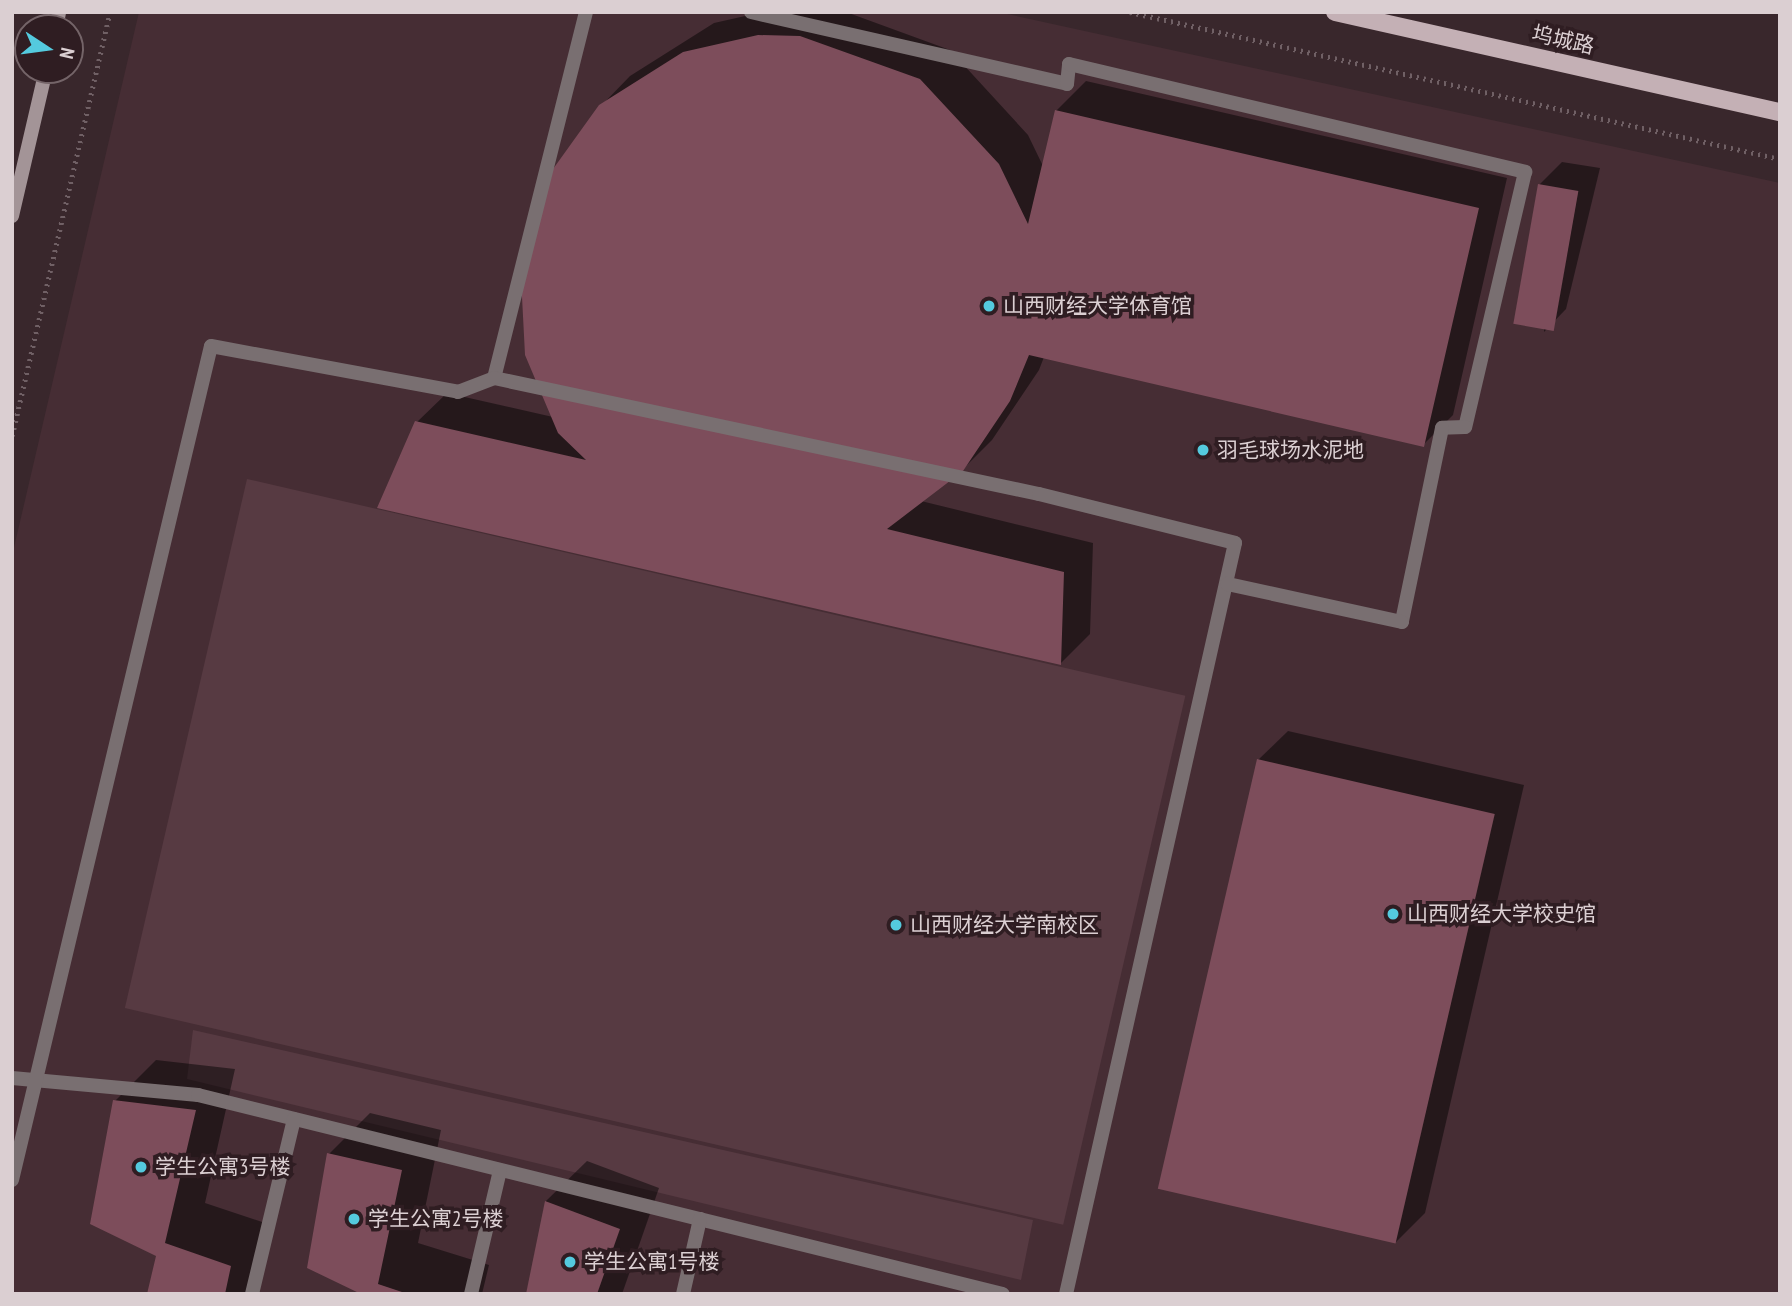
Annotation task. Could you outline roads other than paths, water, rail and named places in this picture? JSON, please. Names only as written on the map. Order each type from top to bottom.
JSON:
[{"type":"main road","name":"坞城路","points":[[1335,12],[1780,112]]},
{"type":"main road","points":[[12,216],[43,84]]},
{"type":"street","points":[[494,378],[586,12]]},
{"type":"street","points":[[751,12],[1066,84],[1069,64],[1525,172],[1465,427],[1442,428],[1402,622],[1227,584]]},
{"type":"street","points":[[12,1180],[211,346],[458,392],[494,378],[1189,529],[1236,543],[1066,1294]]},
{"type":"street","points":[[12,1078],[198,1095],[1003,1294]]},
{"type":"street","points":[[252,1294],[294,1119]]},
{"type":"street","points":[[471,1294],[500,1170]]},
{"type":"street","points":[[683,1294],[700,1219]]},
{"type":"place","name":"山西财经大学体育馆","points":[[989,306]]},
{"type":"place","name":"羽毛球场水泥地","points":[[1203,450]]},
{"type":"place","name":"山西财经大学校史馆","points":[[1393,914]]},
{"type":"place","name":"山西财经大学南校区","points":[[896,925]]},
{"type":"place","name":"学生公寓3号楼","points":[[141,1167]]},
{"type":"place","name":"学生公寓2号楼","points":[[354,1219]]},
{"type":"place","name":"学生公寓1号楼","points":[[570,1262]]}]
